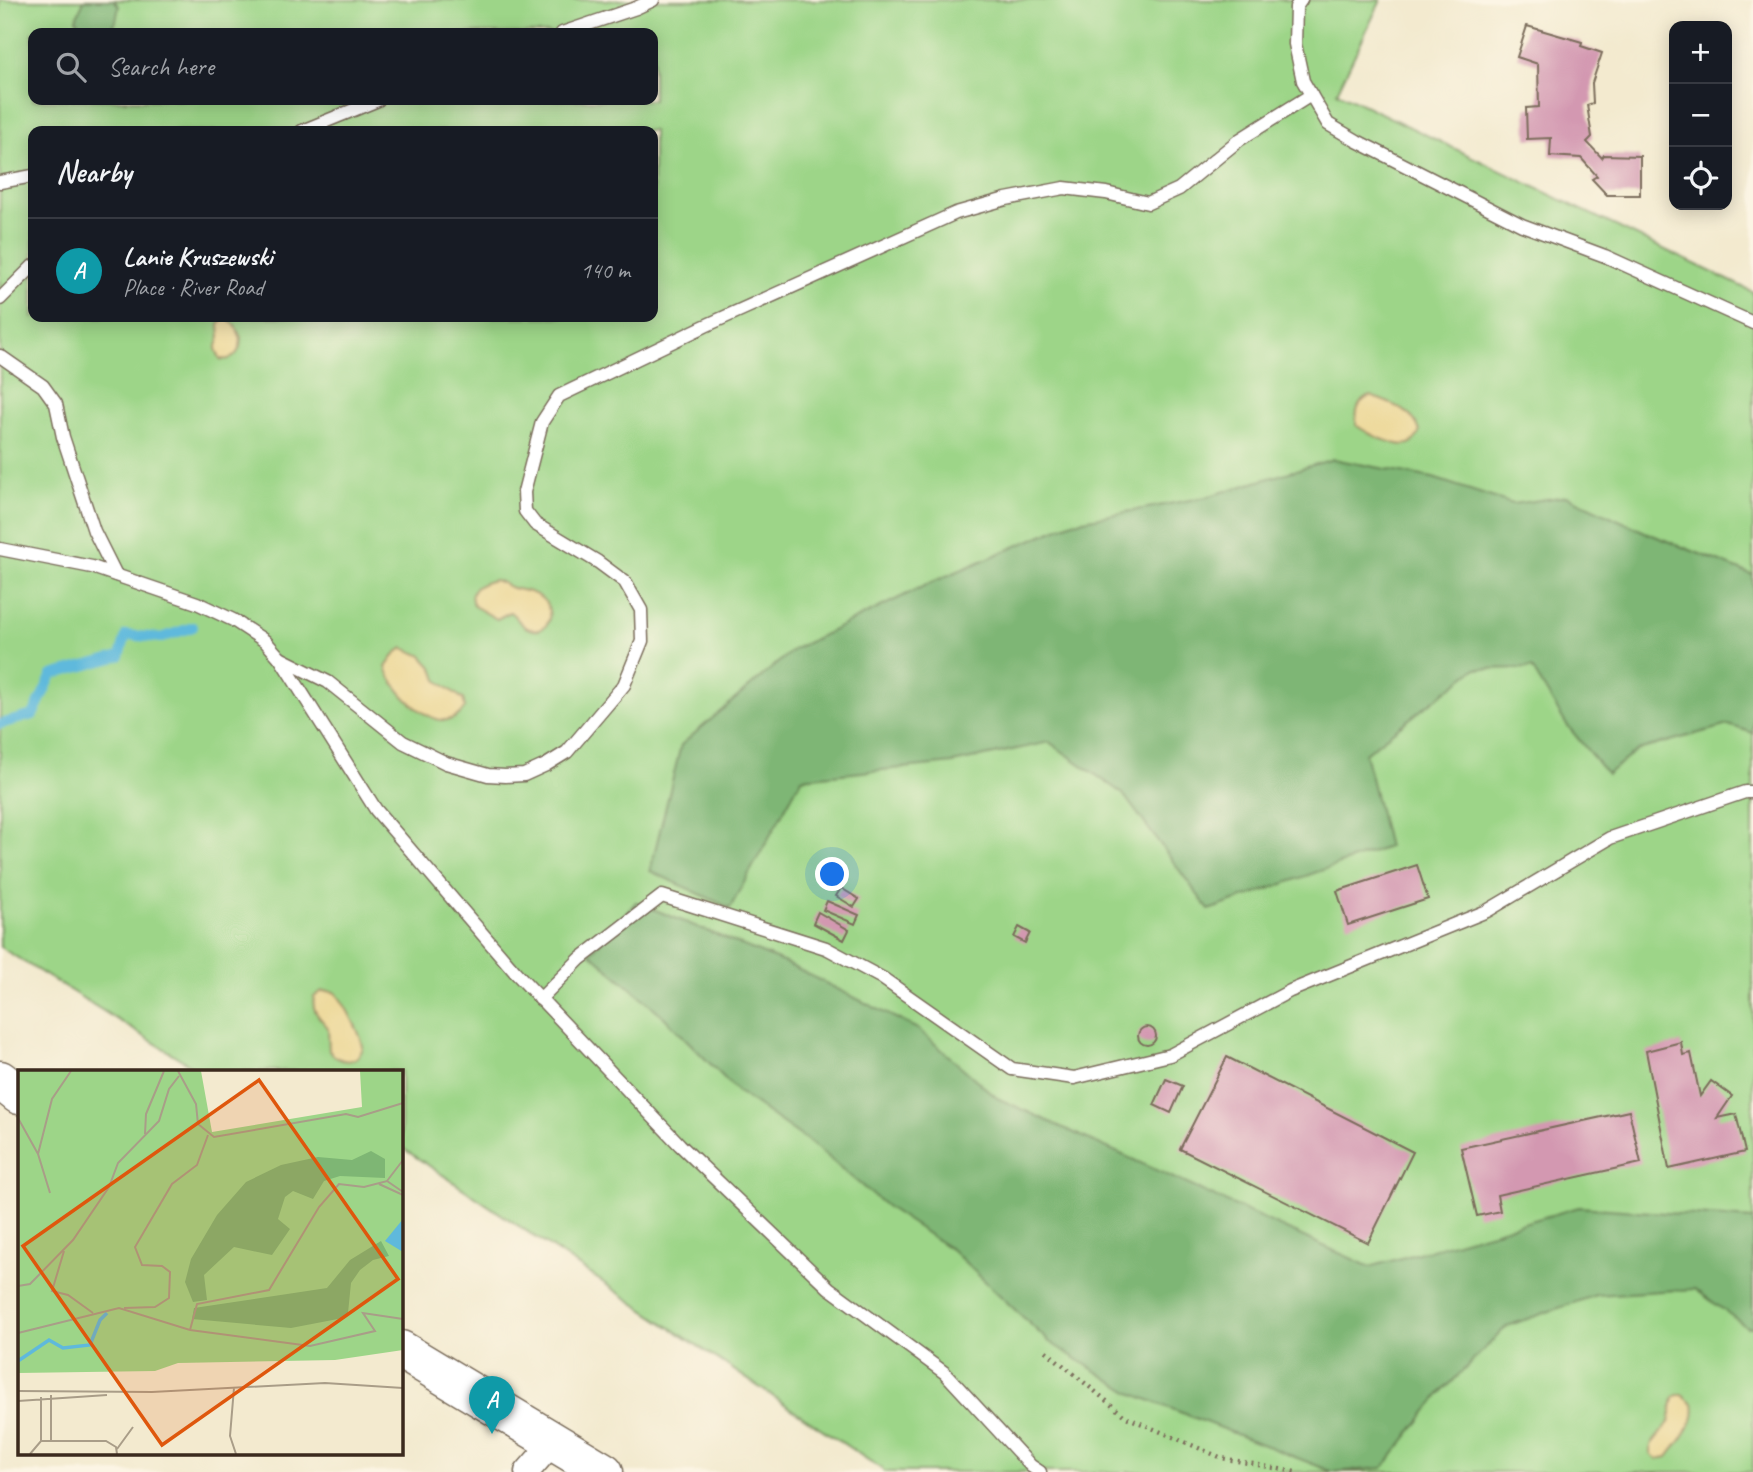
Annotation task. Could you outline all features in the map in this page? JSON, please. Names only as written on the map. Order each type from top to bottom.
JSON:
[{"type":"main road","points":[[0,1080],[18,1095]]},
{"type":"main road","points":[[0,1091],[18,1101]]},
{"type":"main road","points":[[402,1351],[604,1472]]},
{"type":"street","points":[[527,1472],[554,1442]]},
{"type":"lane","points":[[577,28],[653,0]]},
{"type":"lane","points":[[1301,0],[1296,6],[1295,44],[1303,81],[1328,124],[1379,153],[1522,225],[1605,256],[1753,323]]},
{"type":"lane","points":[[280,658],[328,682],[403,742],[446,764],[488,775],[505,776],[524,775],[546,765],[567,752],[624,685],[642,641],[641,610],[625,582],[598,562],[535,524],[525,511],[524,492],[542,422],[559,396],[705,326],[956,213],[1006,199],[1064,188],[1106,193],[1148,203],[1180,189],[1238,140],[1311,95]]},
{"type":"lane","points":[[314,126],[366,105]]},
{"type":"lane","points":[[0,182],[28,177]]},
{"type":"lane","points":[[0,299],[28,271]]},
{"type":"lane","points":[[0,356],[43,386],[55,404],[63,438],[94,531],[116,575]]},
{"type":"lane","points":[[0,549],[92,567],[197,603],[233,620],[265,641],[280,658],[376,810],[540,999],[680,1145],[829,1288],[945,1373],[1031,1466],[1040,1472]]},
{"type":"lane","points":[[540,999],[580,958],[662,896],[826,948],[882,978],[1012,1069],[1074,1078],[1170,1055],[1290,991],[1487,911],[1610,838],[1745,792],[1753,792]]},
{"type":"path","points":[[1046,1351],[1126,1417],[1222,1458],[1296,1472]]},
{"type":"green space","points":[[0,0],[1381,0],[1337,92],[1753,292],[1753,1472],[886,1472],[402,1148],[402,1070],[198,1070],[0,947]]},
{"type":"green space","points":[[84,0],[114,0],[119,6],[116,21],[110,28],[83,28],[76,19]]},
{"type":"green space","points":[[1333,459],[1433,478],[1513,504],[1567,496],[1645,532],[1753,575],[1753,733],[1728,725],[1638,750],[1607,774],[1566,724],[1532,668],[1475,669],[1365,753],[1388,847],[1209,910],[1123,794],[1049,742],[953,763],[802,778],[730,908],[650,871],[681,745],[794,649],[930,583],[1073,522],[1206,497]]},
{"type":"green space","points":[[636,902],[783,962],[918,1029],[997,1098],[1370,1267],[1579,1207],[1753,1219],[1753,1327],[1747,1327],[1695,1289],[1596,1295],[1507,1326],[1441,1393],[1383,1468],[1333,1472],[1131,1393],[1048,1341],[952,1250],[887,1207],[811,1143],[738,1092],[661,1014],[590,953]]},
{"type":"sand","points":[[221,322],[232,322],[241,338],[236,354],[229,359],[220,359],[216,349],[220,337]]},
{"type":"sand","points":[[1370,396],[1400,408],[1412,418],[1420,431],[1414,440],[1409,444],[1397,444],[1374,436],[1356,425],[1358,407]]},
{"type":"sand","points":[[495,580],[534,593],[541,598],[548,608],[549,620],[546,625],[542,629],[530,629],[510,612],[497,619],[474,606],[473,591],[480,585]]},
{"type":"sand","points":[[403,648],[421,655],[433,668],[437,680],[463,699],[465,707],[456,717],[445,720],[433,718],[420,711],[398,689],[386,667]]},
{"type":"sand","points":[[322,991],[338,995],[356,1027],[363,1048],[352,1060],[343,1060],[329,1051],[328,1028],[314,1007],[314,997]]},
{"type":"sand","points":[[1677,1395],[1682,1395],[1693,1404],[1693,1418],[1668,1457],[1657,1459],[1651,1454],[1651,1445],[1669,1422]]},
{"type":"building","points":[[1527,26],[1582,42],[1581,46],[1602,53],[1592,83],[1593,103],[1587,105],[1592,137],[1587,142],[1602,158],[1604,155],[1640,156],[1640,195],[1607,195],[1592,179],[1597,176],[1581,158],[1550,156],[1551,138],[1527,139],[1526,108],[1539,107],[1538,64],[1517,57]]},
{"type":"building","points":[[1417,865],[1428,899],[1348,925],[1337,891]]},
{"type":"building","points":[[841,888],[859,899],[854,907],[836,896]]},
{"type":"building","points":[[827,901],[859,915],[855,924],[823,910]]},
{"type":"building","points":[[818,912],[849,930],[844,940],[813,923]]},
{"type":"building","points":[[1019,927],[1030,933],[1025,943],[1014,937]]},
{"type":"building","points":[[1147,1027],[1153,1030],[1156,1036],[1153,1042],[1147,1045],[1141,1042],[1138,1036],[1141,1030]]},
{"type":"building","points":[[1681,1042],[1683,1055],[1691,1053],[1700,1096],[1711,1081],[1732,1096],[1717,1118],[1736,1114],[1745,1152],[1669,1169],[1646,1051]]},
{"type":"building","points":[[1227,1057],[1413,1152],[1368,1243],[1180,1149]]},
{"type":"building","points":[[1166,1079],[1183,1086],[1171,1113],[1154,1105]]},
{"type":"building","points":[[1629,1111],[1641,1163],[1497,1195],[1500,1211],[1477,1216],[1461,1148]]},
{"type":"waterway","points":[[0,724],[33,715],[52,675],[120,656],[126,635],[161,638],[193,627]]},
{"type":"place","name":"Lanie Kruszewski","points":[[492,1434]]}]
